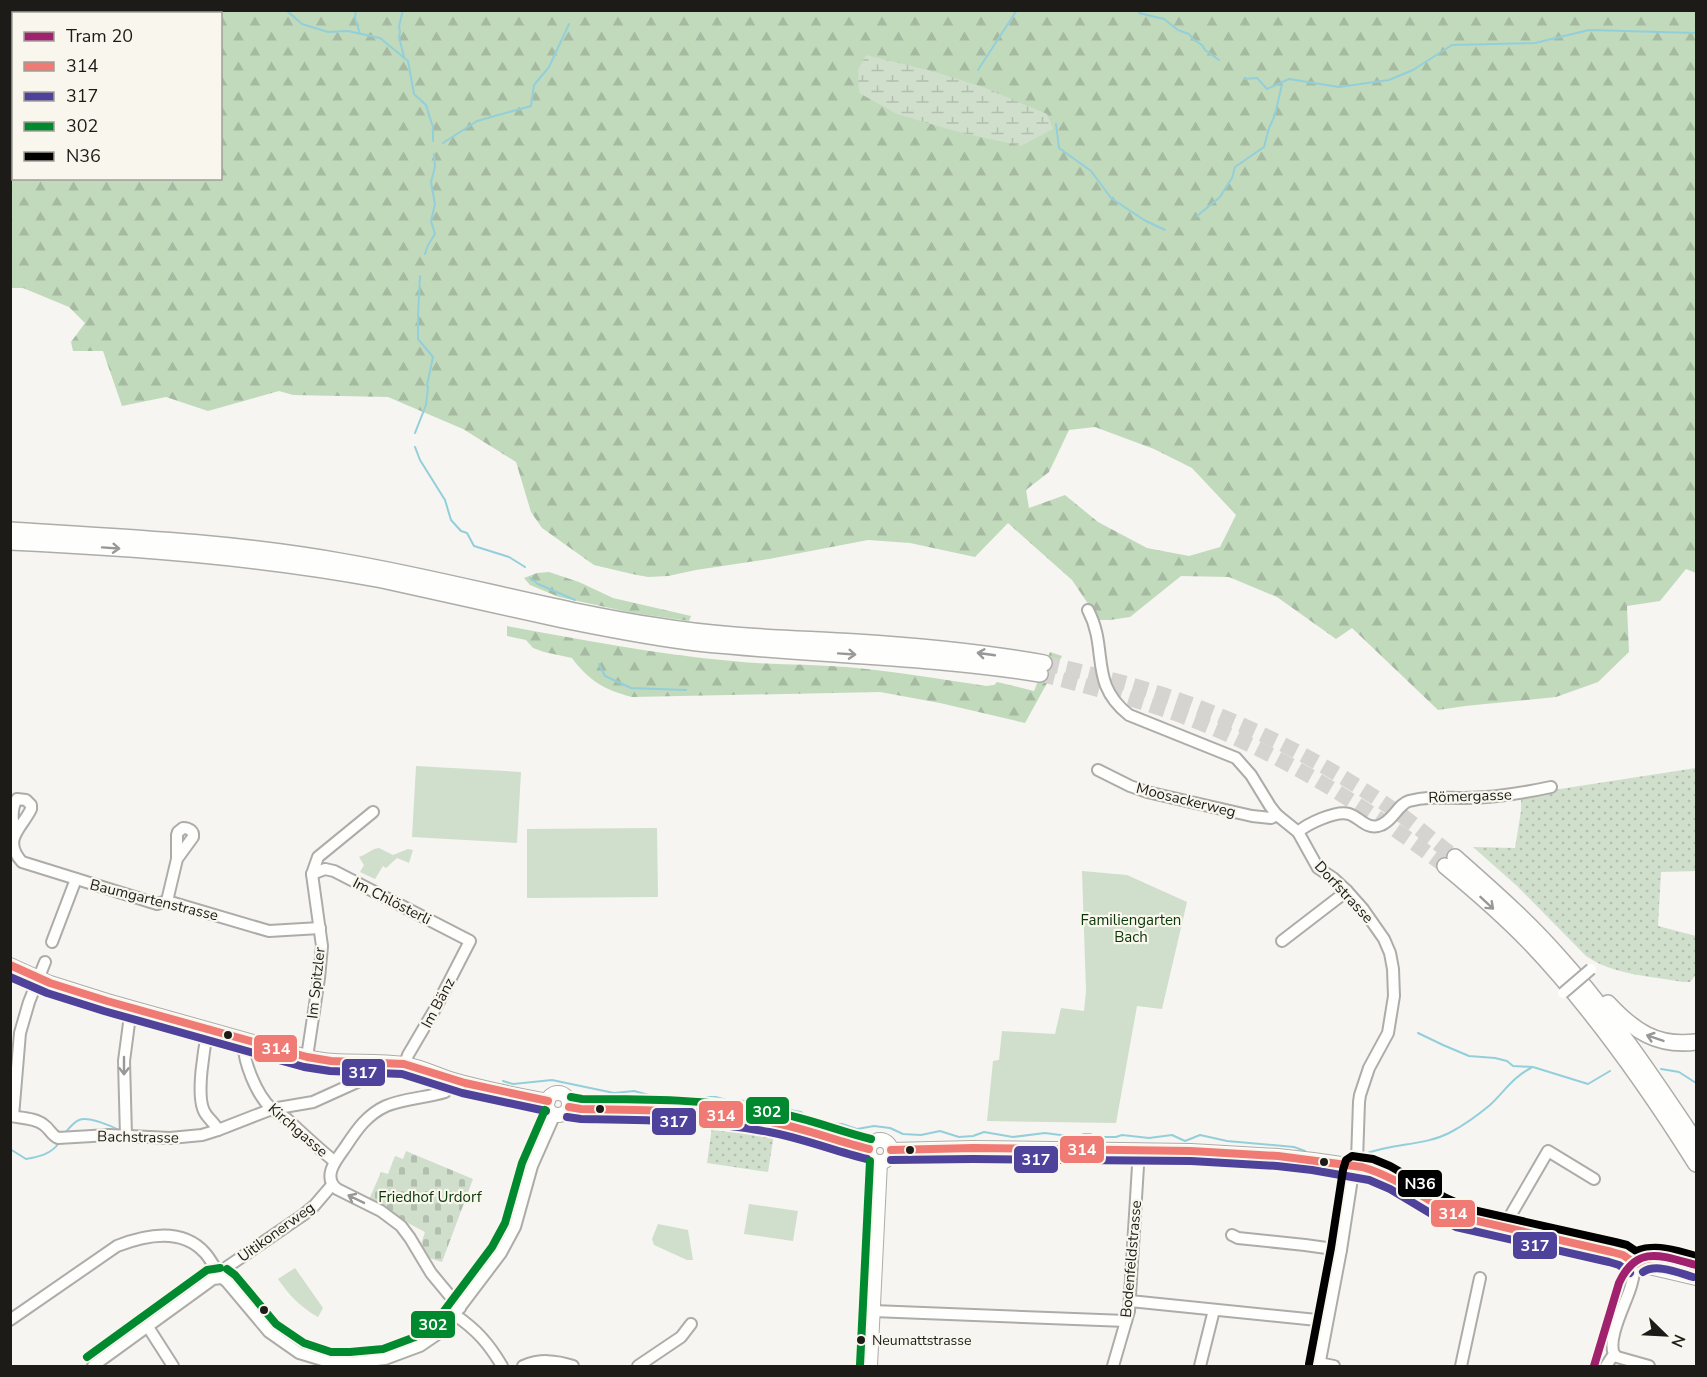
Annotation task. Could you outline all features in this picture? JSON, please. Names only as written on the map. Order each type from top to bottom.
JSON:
[{"type":"highway","points":[[10,531],[141,537],[252,548],[346,562],[660,627],[981,653],[1042,669],[739,647],[676,640],[611,630],[382,580],[263,561],[194,554],[10,542]]},
{"type":"highway","points":[[1690,1143],[1563,980],[1450,861],[1505,902],[1561,959],[1648,1070],[1690,1143],[1696,1166]]},
{"type":"highway","points":[[1561,959],[1593,985],[1620,1016],[1640,1032],[1667,1042],[1696,1042]]},
{"type":"main road","points":[[10,965],[39,978],[131,1008],[307,1057],[328,1062],[369,1061],[405,1064],[452,1080],[548,1101]]},
{"type":"main road","points":[[561,1093],[567,1097],[569,1107],[563,1114],[555,1114],[548,1109],[548,1101],[553,1095],[561,1093]]},
{"type":"main road","points":[[569,1107],[686,1112],[737,1117],[772,1122],[870,1149]]},
{"type":"main road","points":[[880,1140],[889,1144],[891,1150],[888,1158],[880,1162],[872,1158],[870,1149],[874,1142],[880,1140]]},
{"type":"main road","points":[[891,1150],[973,1148],[1220,1152],[1355,1166],[1385,1175],[1451,1213],[1470,1220],[1612,1252],[1623,1255],[1636,1264],[1696,1278]]},
{"type":"main road","points":[[870,1366],[880,1162]]},
{"type":"street","name":"Dorfstrasse","points":[[1088,610],[1097,633],[1105,687],[1118,706],[1129,715],[1236,758],[1251,775],[1270,806],[1298,832],[1318,868],[1333,878],[1363,909],[1384,939],[1390,953],[1394,996],[1388,1033],[1369,1068],[1360,1095],[1357,1160],[1319,1365]]},
{"type":"street","name":"Moosackerweg","points":[[1098,770],[1147,792],[1252,816],[1271,818],[1278,815]]},
{"type":"street","name":"Römergasse","points":[[1298,832],[1315,822],[1348,813],[1368,826],[1380,826],[1395,814],[1405,801],[1422,798],[1491,797],[1551,787]]},
{"type":"street","points":[[312,874],[318,857],[373,812]]},
{"type":"street","name":"Baumgartenstrasse","points":[[15,832],[15,852],[22,862],[76,879],[157,904],[167,901],[269,931],[320,928]]},
{"type":"street","points":[[167,901],[177,859]]},
{"type":"street","name":"Im Chlösterli","points":[[312,874],[325,869],[334,871],[470,941]]},
{"type":"street","name":"Im Spitzler","points":[[307,1057],[322,946],[312,874]]},
{"type":"street","points":[[52,942],[76,879]]},
{"type":"street","points":[[1282,941],[1347,891]]},
{"type":"street","name":"Im Bänz","points":[[405,1064],[470,941]]},
{"type":"street","name":"Bachstrasse","points":[[45,962],[29,1002],[20,1033],[12,1116],[39,1121],[46,1125],[54,1137],[62,1139],[126,1133],[170,1138],[202,1135],[272,1109],[313,1101],[366,1078]]},
{"type":"street","points":[[1563,993],[1591,969]]},
{"type":"street","points":[[126,1133],[124,1060],[131,1008]]},
{"type":"street","points":[[208,1030],[202,1062],[201,1100],[204,1112],[217,1128]]},
{"type":"street","name":"Kirchgasse","points":[[244,1041],[243,1053],[254,1083],[265,1101],[334,1161],[331,1174],[332,1185]]},
{"type":"street","points":[[334,1161],[357,1130],[375,1111],[401,1101],[445,1092],[452,1080]]},
{"type":"street","points":[[10,1320],[108,1251],[145,1237],[162,1235],[173,1236],[192,1243],[206,1253],[221,1278],[227,1282],[269,1332],[299,1353],[329,1362],[350,1365],[385,1359],[420,1346],[442,1331],[501,1253],[511,1235],[519,1214],[527,1180],[555,1114]]},
{"type":"street","name":"Bodenfeldstrasse","points":[[1113,1366],[1130,1301],[1139,1150]]},
{"type":"street","points":[[1506,1228],[1509,1218],[1548,1151],[1594,1179]]},
{"type":"street","points":[[332,1185],[381,1211],[401,1226],[457,1311],[478,1332],[502,1366]]},
{"type":"street","name":"Uitikonerweg","points":[[93,1366],[213,1279],[221,1278],[227,1267],[303,1215],[332,1185]]},
{"type":"street","points":[[1232,1235],[1238,1238],[1341,1250]]},
{"type":"street","points":[[1636,1264],[1612,1345],[1617,1357],[1649,1366]]},
{"type":"street","points":[[1461,1366],[1480,1278]]},
{"type":"street","points":[[1130,1301],[1327,1321]]},
{"type":"street","points":[[1200,1366],[1214,1310]]},
{"type":"street","points":[[873,1311],[1126,1321]]},
{"type":"street","points":[[638,1366],[681,1337],[691,1324]]},
{"type":"street","points":[[148,1327],[173,1366]]},
{"type":"street","points":[[1606,1366],[1614,1354]]},
{"type":"street","points":[[523,1366],[543,1361],[573,1366]]},
{"type":"street","points":[[1319,1365],[1334,1366]]},
{"type":"green space","points":[[11,11],[1696,11],[1696,573],[1686,569],[1660,601],[1627,606],[1629,652],[1598,682],[1556,697],[1438,710],[1352,628],[1336,639],[1277,597],[1229,577],[1181,576],[1130,617],[1099,620],[1072,580],[1008,523],[975,557],[910,543],[868,540],[668,576],[648,577],[594,565],[542,528],[531,512],[516,462],[463,429],[388,397],[293,395],[279,391],[208,411],[166,397],[122,406],[103,351],[73,351],[71,342],[85,323],[69,307],[23,288],[11,288]],"holes":[[[1095,427],[1154,449],[1192,468],[1236,515],[1220,547],[1189,556],[1147,548],[1098,522],[1065,495],[1029,508],[1026,490],[1049,472],[1069,430]]]},
{"type":"green space","points":[[866,55],[932,71],[983,87],[1047,114],[1053,129],[1021,146],[958,132],[897,114],[859,93],[858,70]]},
{"type":"green space","points":[[549,572],[579,582],[613,598],[691,616],[689,621],[633,613],[559,597],[530,585],[524,578],[537,573]]},
{"type":"green space","points":[[507,626],[676,655],[864,669],[986,686],[997,682],[1034,691],[1050,652],[1062,656],[1025,723],[880,692],[632,697],[598,684],[572,658],[544,652],[533,648],[526,640],[507,636]]},
{"type":"green space","points":[[416,766],[521,772],[517,843],[412,837]]},
{"type":"green space","points":[[1696,768],[1696,871],[1661,872],[1658,926],[1696,936],[1695,976],[1690,982],[1620,971],[1586,956],[1517,886],[1473,847],[1515,848],[1521,795]]},
{"type":"green space","points":[[657,828],[658,897],[527,898],[527,829]]},
{"type":"green space","points":[[379,848],[393,855],[408,849],[413,850],[409,863],[397,858],[386,868],[383,866],[375,879],[360,872],[364,865],[359,857]]},
{"type":"green space","name":"Familiengarten Bach","points":[[1082,871],[1127,875],[1187,902],[1162,1009],[1137,1006],[1116,1123],[987,1121],[993,1061],[999,1060],[1002,1031],[1055,1034],[1061,1008],[1084,1011],[1086,991]]},
{"type":"green space","points":[[712,1127],[774,1134],[768,1172],[707,1163]]},
{"type":"green space","name":"Friedhof Urdorf","points":[[406,1151],[473,1179],[442,1262],[426,1257],[420,1247],[425,1232],[368,1202],[381,1172],[388,1174],[395,1156],[403,1159]]},
{"type":"green space","points":[[749,1204],[798,1211],[793,1241],[744,1234]]},
{"type":"green space","points":[[658,1224],[688,1230],[693,1260],[687,1260],[654,1245],[652,1239]]},
{"type":"green space","points":[[295,1268],[323,1308],[318,1317],[295,1300],[278,1279]]},
{"type":"waterway","points":[[286,10],[302,24],[328,32],[348,31],[380,38],[408,61],[414,94],[426,105],[433,127],[433,141]]},
{"type":"waterway","points":[[356,10],[355,18],[360,34]]},
{"type":"waterway","points":[[403,10],[399,37],[404,57]]},
{"type":"waterway","points":[[978,70],[1017,10]]},
{"type":"waterway","points":[[1139,13],[1164,19],[1178,30],[1189,34],[1219,60]]},
{"type":"waterway","points":[[443,143],[477,121],[531,106],[534,85],[549,67],[569,24]]},
{"type":"waterway","points":[[1244,79],[1257,78],[1267,89],[1289,79],[1339,87],[1389,80],[1413,70],[1452,45],[1535,43],[1589,30],[1696,33]]},
{"type":"waterway","points":[[1197,216],[1220,197],[1232,178],[1235,167],[1264,147],[1282,84]]},
{"type":"waterway","points":[[1056,124],[1059,148],[1091,171],[1111,198],[1144,220],[1165,230]]},
{"type":"waterway","points":[[425,254],[435,234],[431,221],[435,204],[431,182],[435,167],[434,154]]},
{"type":"waterway","points":[[415,433],[426,405],[427,385],[433,357],[418,339],[420,276]]},
{"type":"waterway","points":[[415,447],[420,460],[445,500],[451,520],[461,531],[467,533],[474,546],[509,557],[525,567]]},
{"type":"waterway","points":[[530,578],[538,584],[575,600]]},
{"type":"waterway","points":[[599,664],[605,676],[631,688],[686,690]]},
{"type":"waterway","points":[[1418,1033],[1469,1056],[1495,1058],[1507,1061],[1513,1066],[1533,1067],[1588,1084],[1610,1071]]},
{"type":"waterway","points":[[1365,1154],[1431,1140],[1451,1132],[1485,1109],[1514,1080],[1531,1068]]},
{"type":"waterway","points":[[1661,1069],[1679,1072],[1696,1083]]},
{"type":"waterway","points":[[368,1082],[375,1079]]},
{"type":"waterway","points":[[503,1081],[513,1084],[552,1080],[614,1093],[634,1091],[663,1097],[676,1096],[698,1100],[716,1097],[744,1101],[774,1110],[801,1112],[809,1119],[823,1123],[842,1124],[857,1129],[874,1126],[890,1128],[903,1134],[921,1135],[940,1131],[959,1137],[984,1132],[1013,1137],[1045,1133],[1076,1137],[1084,1134],[1097,1137],[1122,1135],[1149,1138],[1172,1135],[1185,1141],[1200,1135],[1227,1141],[1294,1147],[1305,1151]]},
{"type":"waterway","points":[[65,1133],[75,1122],[83,1119],[100,1122],[121,1131]]},
{"type":"waterway","points":[[10,1149],[26,1159],[44,1154],[59,1143]]},
{"type":"tunnel","points":[[1044,663],[1164,695],[1257,732],[1348,780],[1404,817],[1455,857]]},
{"type":"tunnel","points":[[1040,674],[1161,709],[1231,736],[1315,779],[1394,829],[1445,866]]},
{"type":"tram line","name":"20","points":[[1594,1366],[1619,1283],[1634,1262],[1642,1258],[1661,1256],[1696,1265]]},
{"type":"transit line","name":"314","points":[[10,965],[50,983],[107,1001],[307,1057],[331,1061],[404,1064],[465,1083],[548,1101]]},
{"type":"transit line","name":"317","points":[[10,977],[47,993],[104,1011],[304,1067],[330,1071],[402,1074],[462,1093],[546,1111]]},
{"type":"transit line","name":"302","points":[[571,1097],[726,1104],[799,1118],[871,1139]]},
{"type":"transit line","name":"314","points":[[569,1107],[676,1111],[747,1118],[796,1128],[869,1149]]},
{"type":"transit line","name":"302","points":[[227,1269],[235,1275],[276,1324],[304,1343],[331,1352],[350,1352],[383,1349],[415,1337],[435,1323],[492,1247],[505,1223],[522,1163],[545,1110]]},
{"type":"transit line","name":"317","points":[[567,1117],[675,1121],[746,1128],[794,1138],[867,1159]]},
{"type":"transit line","name":"314","points":[[891,1150],[973,1148],[1191,1151],[1278,1156],[1362,1167],[1400,1183],[1460,1217],[1612,1252],[1623,1255],[1636,1264]]},
{"type":"transit line","name":"N36","points":[[1309,1364],[1343,1170],[1346,1160],[1352,1156],[1373,1159],[1390,1166],[1446,1198],[1473,1210],[1627,1245],[1636,1251],[1658,1248],[1696,1256]]},
{"type":"transit line","name":"317","points":[[891,1160],[1191,1161],[1312,1170],[1369,1180],[1390,1189],[1456,1227],[1609,1262],[1619,1265],[1630,1273]]},
{"type":"transit line","name":"302","points":[[860,1365],[870,1161]]},
{"type":"transit line","name":"314","points":[[1636,1264],[1642,1260],[1657,1258],[1696,1267]]},
{"type":"transit line","name":"302","points":[[87,1357],[207,1270],[220,1268]]},
{"type":"transit line","name":"317","points":[[1643,1272],[1654,1268],[1693,1277]]},
{"type":"place","name":"Neumattstrasse","points":[[861,1340]]}]
